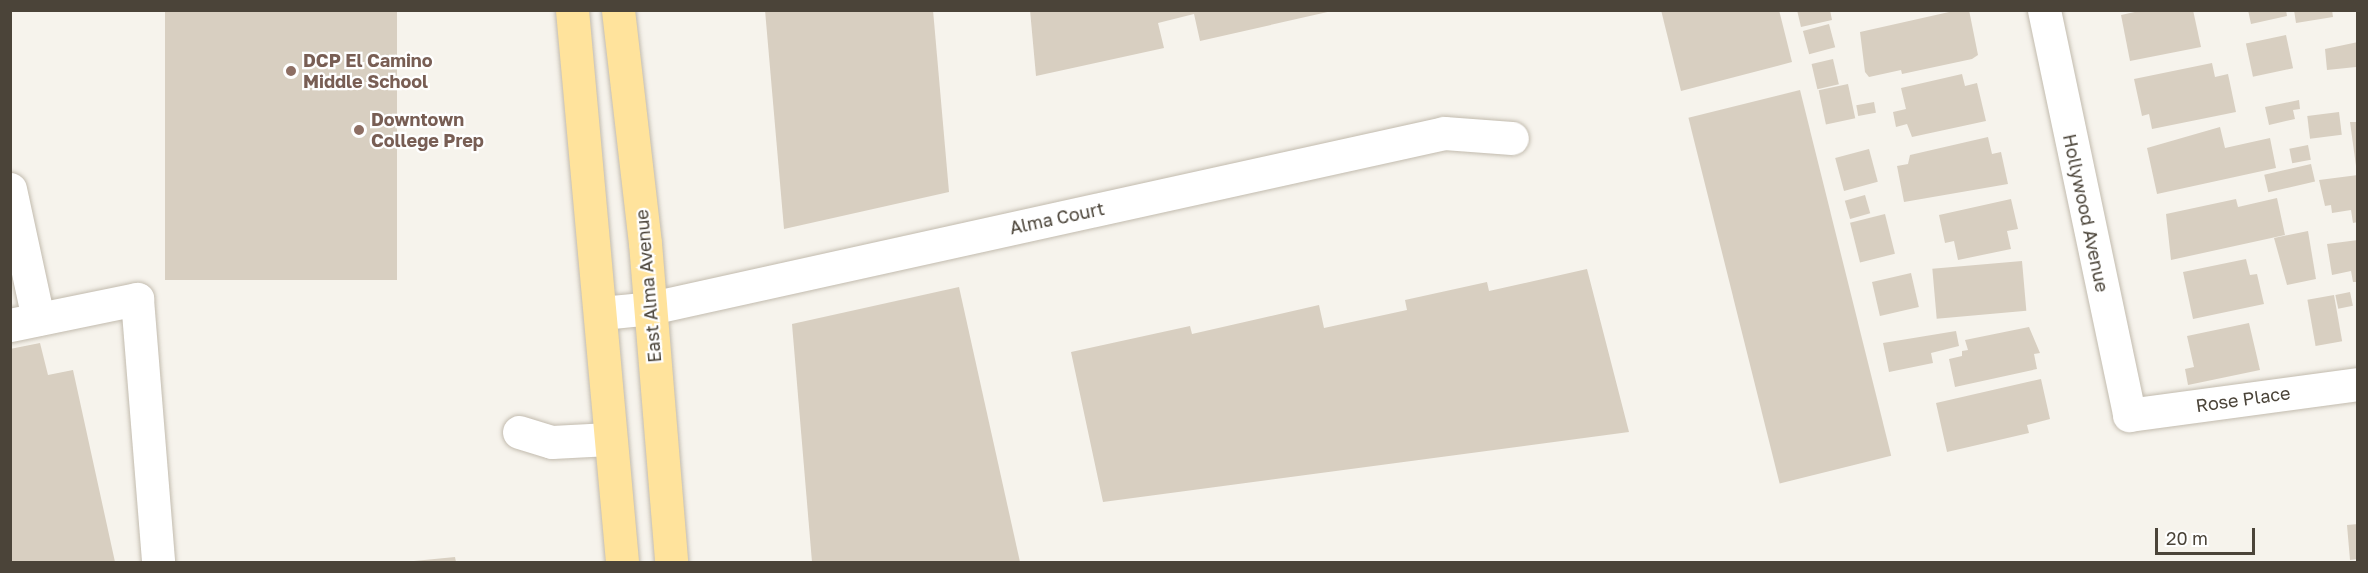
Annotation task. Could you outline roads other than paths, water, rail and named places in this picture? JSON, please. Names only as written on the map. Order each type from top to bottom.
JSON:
[{"type":"main road","points":[[572,10],[602,313],[609,440],[622,562]]},
{"type":"main road","name":"East Alma Avenue","points":[[618,10],[629,75],[651,308],[670,562]]},
{"type":"street","name":"Hollywood Avenue","points":[[2044,10],[2129,415]]},
{"type":"street","name":"Alma Court","points":[[602,313],[651,308],[1443,133],[1512,138]]},
{"type":"street","points":[[10,189],[24,322],[137,299],[158,562]]},
{"type":"street","name":"Rose Place","points":[[2129,415],[2358,384]]},
{"type":"street","points":[[519,432],[552,442],[609,440]]},
{"type":"place","name":"DCP El Camino Middle School","points":[[291,71]]},
{"type":"place","name":"Downtown College Prep","points":[[359,130]]}]
